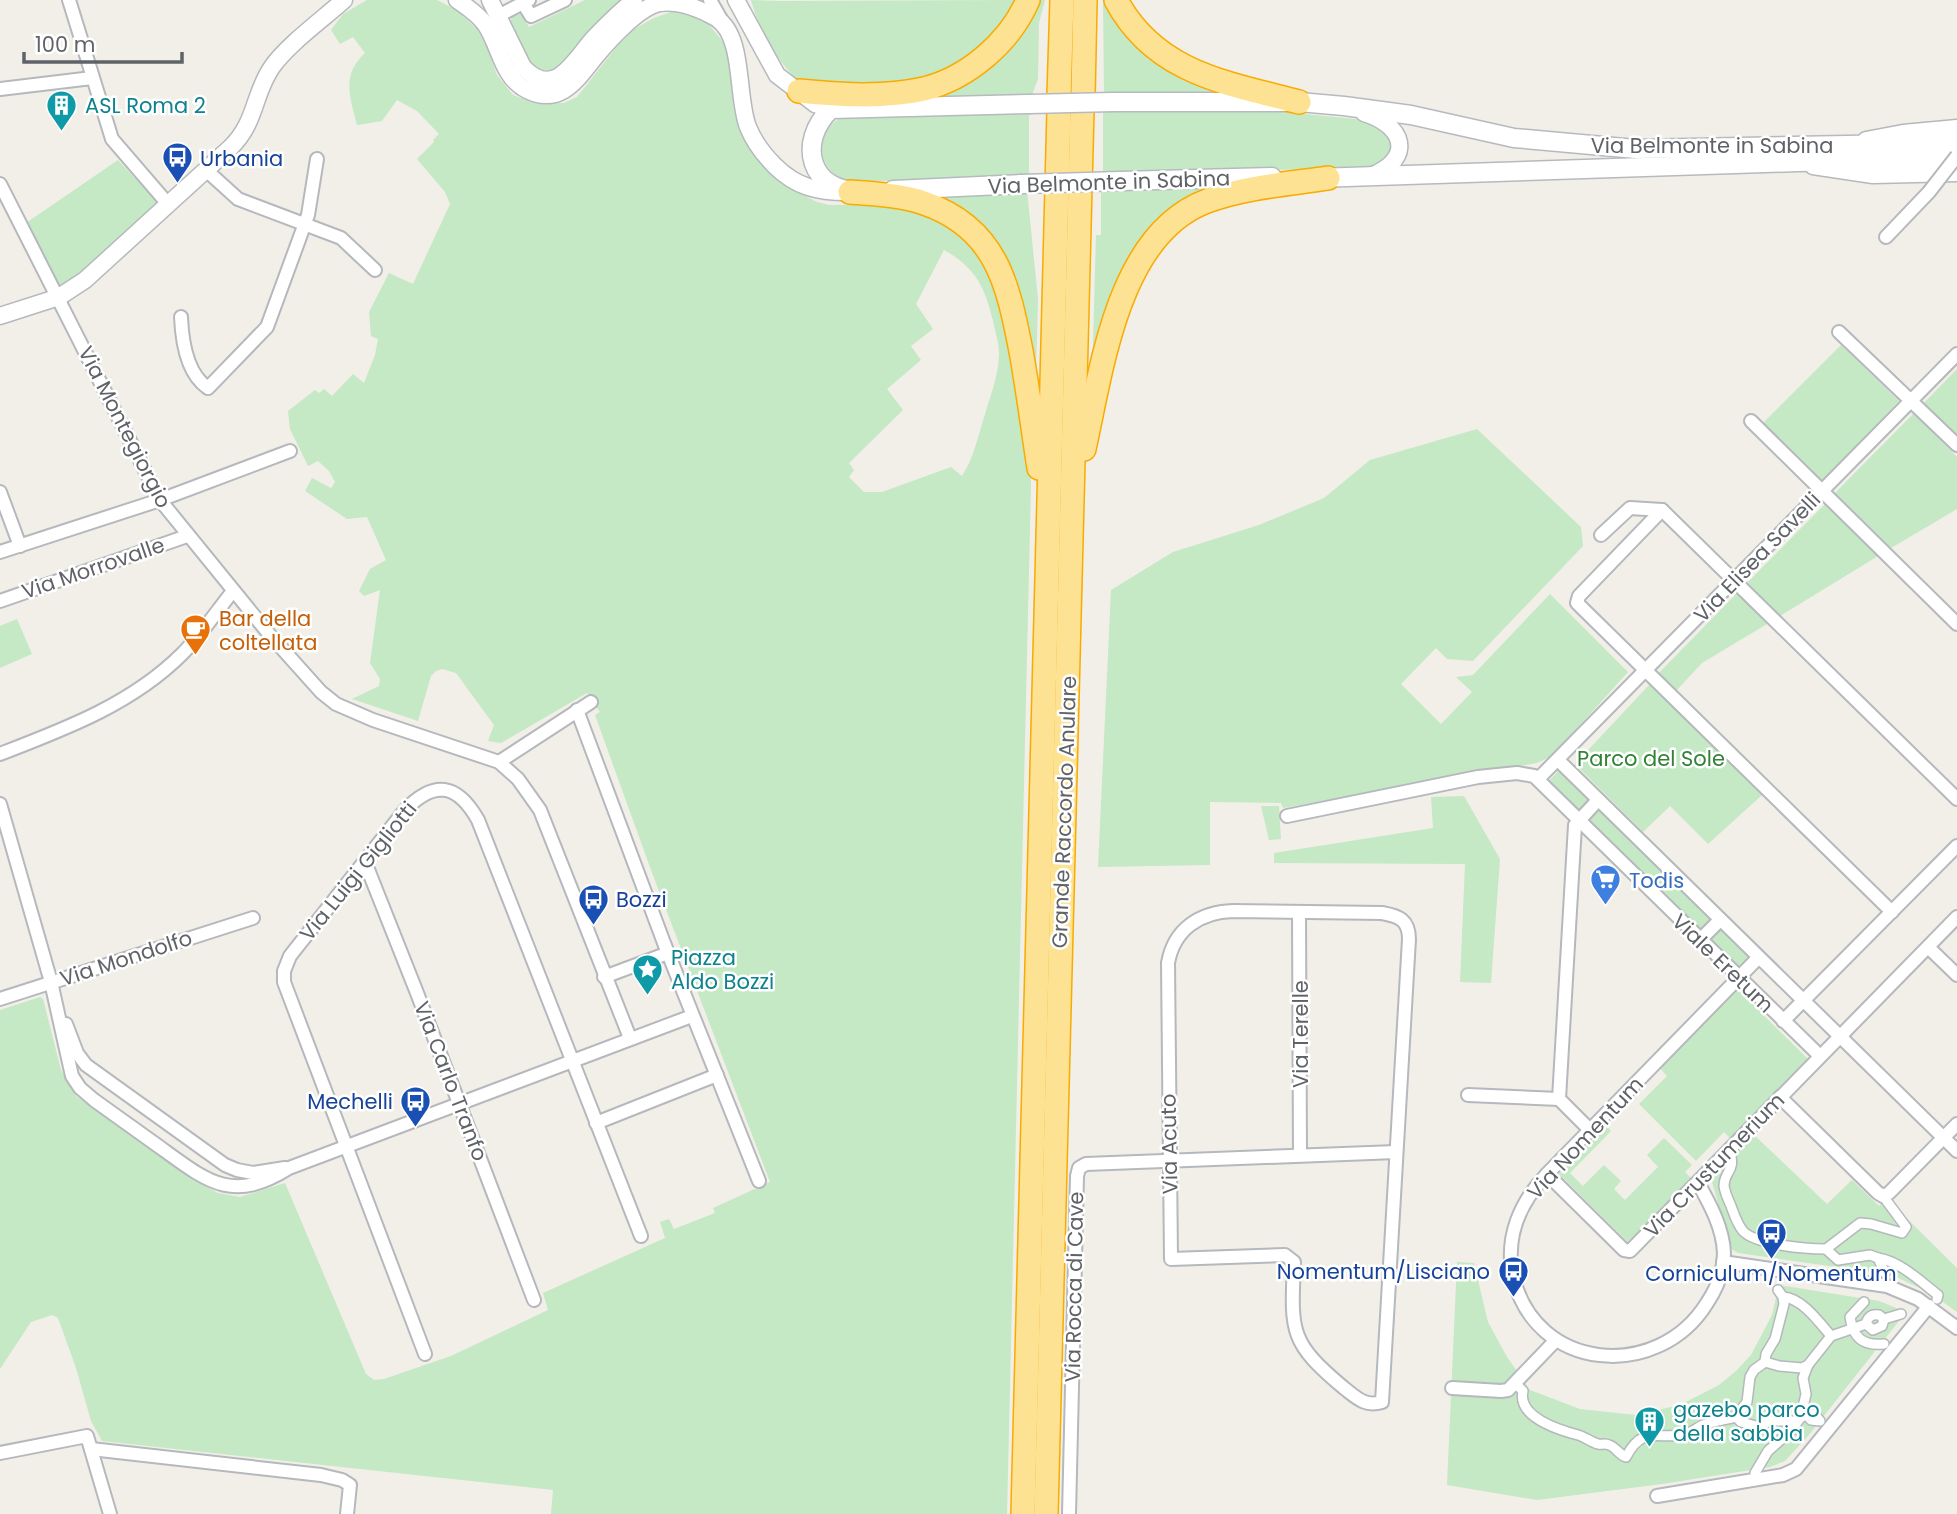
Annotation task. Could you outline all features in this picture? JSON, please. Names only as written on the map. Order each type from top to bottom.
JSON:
[{"type":"highway","points":[[831,109],[843,102],[937,85],[975,64],[1011,30],[1028,0]]},
{"type":"highway","name":"Grande Raccordo Anulare","points":[[1023,1514],[1062,0]]},
{"type":"highway","name":"Grande Raccordo Anulare","points":[[1046,1514],[1085,0]]},
{"type":"highway","points":[[1116,0],[1141,35],[1172,61],[1216,80],[1299,103]]},
{"type":"highway","points":[[799,91],[891,93]]},
{"type":"highway","points":[[1073,503],[1100,379],[1123,295],[1147,249],[1178,218],[1207,201],[1242,192],[1328,178]]},
{"type":"highway","points":[[850,192],[901,198],[938,209],[964,225],[993,257],[1001,270],[1009,295],[1032,410],[1038,467],[1049,509]]},
{"type":"main road","name":"Via Belmonte in Sabina","points":[[831,109],[1113,102],[1299,103],[1411,115],[1514,138],[1617,148],[1658,150],[1957,144]]},
{"type":"main road","points":[[831,109],[814,131],[812,155],[821,177],[850,192]]},
{"type":"main road","name":"Via Belmonte in Sabina","points":[[850,192],[1021,184],[1369,177],[1957,158]]},
{"type":"street","points":[[0,316],[59,297],[85,280],[206,170],[244,133],[273,66],[344,0]]},
{"type":"street","points":[[457,0],[492,20]]},
{"type":"street","points":[[474,0],[492,20]]},
{"type":"street","points":[[490,0],[492,20],[513,79],[526,89],[546,87],[566,90],[578,80],[615,36],[640,13],[662,1],[694,7],[722,22]]},
{"type":"street","points":[[492,20],[526,2],[531,16],[565,0]]},
{"type":"street","points":[[546,87],[553,79],[566,73],[611,19],[634,0]]},
{"type":"street","points":[[710,0],[722,22]]},
{"type":"street","points":[[74,2],[92,78],[112,139],[168,204]]},
{"type":"street","points":[[741,5],[777,75],[815,104],[831,109]]},
{"type":"street","name":"Via Belmonte in Sabina","points":[[722,22],[733,44],[745,117],[760,148],[778,169],[799,185],[816,190],[850,192]]},
{"type":"street","points":[[0,89],[92,78]]},
{"type":"street","name":"Via Belmonte in Sabina","points":[[1345,107],[1385,121],[1398,137],[1399,149],[1392,164],[1369,177]]},
{"type":"street","points":[[1847,145],[1903,132],[1957,128]]},
{"type":"street","points":[[1886,237],[1957,158]]},
{"type":"street","points":[[181,317],[185,349],[191,369],[208,388],[267,327],[305,224],[317,159]]},
{"type":"street","points":[[1797,162],[1873,176],[1957,173]]},
{"type":"street","points":[[206,170],[237,199],[347,242],[375,270]]},
{"type":"street","name":"Via Montegiorgio","points":[[0,184],[160,500],[187,536],[294,662],[336,704],[373,720],[499,762]]},
{"type":"street","points":[[1839,332],[1957,445]]},
{"type":"street","name":"Via Elisea Savelli","points":[[1538,779],[1957,354]]},
{"type":"street","points":[[1751,421],[1957,624]]},
{"type":"street","points":[[0,552],[160,500],[290,451]]},
{"type":"street","points":[[0,492],[20,546]]},
{"type":"street","points":[[1601,535],[1630,508],[1662,510],[1957,799]]},
{"type":"street","points":[[1662,510],[1578,596],[1578,605],[1892,912]]},
{"type":"street","name":"Via Morrovalle","points":[[0,601],[187,536]]},
{"type":"street","points":[[0,754],[75,724],[145,685],[183,653],[233,591]]},
{"type":"street","points":[[591,702],[499,762],[518,779],[540,810],[629,1038]]},
{"type":"street","points":[[578,710],[692,1016],[759,1181]]},
{"type":"street","name":"Viale Eretum","points":[[1558,760],[1957,1151]]},
{"type":"street","points":[[1287,817],[1478,777],[1522,773],[1538,779]]},
{"type":"street","name":"Viale Eretum","points":[[1538,779],[1820,1056]]},
{"type":"street","name":"Via Luigi Gigliotti","points":[[425,1354],[284,982],[284,971],[290,956],[405,810],[422,794],[443,789],[463,797],[486,837],[641,1236]]},
{"type":"street","points":[[1559,1100],[1575,825],[1598,800]]},
{"type":"street","points":[[0,804],[51,982],[72,1076],[80,1088],[94,1100],[208,1180],[225,1185],[264,1182],[289,1168],[692,1016]]},
{"type":"street","points":[[1783,1021],[1957,846]]},
{"type":"street","name":"Via Carlo Tranfo","points":[[365,862],[534,1300]]},
{"type":"street","name":"Via Acuto","points":[[1299,912],[1382,913],[1399,917],[1407,925],[1409,939],[1382,1402],[1374,1405],[1361,1402],[1315,1364],[1303,1348],[1293,1322],[1294,1262],[1289,1257],[1171,1259],[1167,972],[1174,943],[1190,924],[1213,913],[1299,912]]},
{"type":"street","name":"Via Terelle","points":[[1299,912],[1300,1155]]},
{"type":"street","name":"Via Crustumerium","points":[[1547,1174],[1626,1251],[1632,1250],[1957,917]]},
{"type":"street","name":"Via Mondolfo","points":[[0,999],[253,918]]},
{"type":"street","points":[[1700,940],[1720,920]]},
{"type":"street","points":[[1928,947],[1957,975]]},
{"type":"street","points":[[604,977],[668,953]]},
{"type":"street","name":"Via Nomentum","points":[[1698,1183],[1717,1219],[1724,1252],[1723,1262],[1717,1287],[1702,1311],[1683,1332],[1659,1347],[1634,1354],[1606,1355],[1579,1351],[1556,1340],[1538,1324],[1524,1305],[1514,1281],[1511,1257],[1513,1230],[1531,1192],[1758,958]]},
{"type":"street","points":[[51,982],[77,1053],[92,1071],[209,1155],[232,1168],[253,1172],[289,1168]]},
{"type":"street","points":[[596,1123],[717,1075]]},
{"type":"street","points":[[1468,1095],[1559,1100],[1590,1130]]},
{"type":"street","points":[[1780,1097],[1883,1196],[1906,1227],[1902,1233],[1860,1223],[1826,1249]]},
{"type":"street","points":[[1883,1196],[1957,1124]]},
{"type":"street","points":[[1657,1496],[1783,1475],[1796,1469],[1938,1295],[1891,1260],[1870,1255],[1838,1260],[1826,1249],[1761,1241],[1746,1234],[1740,1228],[1725,1190],[1724,1181],[1732,1169],[1729,1150]]},
{"type":"street","name":"Via Rocca di Cave","points":[[1069,1514],[1077,1172],[1086,1164],[1169,1163],[1396,1152]]},
{"type":"street","points":[[1878,1258],[1885,1273]]},
{"type":"street","points":[[1723,1262],[1887,1286],[1933,1303],[1957,1328]]},
{"type":"street","points":[[1519,1387],[1523,1391],[1521,1397],[1524,1404],[1536,1418],[1561,1431],[1598,1444],[1610,1445],[1626,1457],[1635,1442],[1645,1436],[1686,1435],[1704,1425],[1736,1417],[1746,1402],[1750,1377],[1754,1370],[1765,1362],[1766,1354],[1775,1339],[1784,1304],[1780,1293],[1792,1297],[1809,1311],[1831,1336]]},
{"type":"street","points":[[1864,1302],[1850,1317],[1852,1329],[1861,1341],[1873,1345],[1884,1344]]},
{"type":"street","points":[[1755,1473],[1768,1451],[1792,1430],[1803,1415],[1803,1378],[1808,1365],[1831,1336],[1866,1324],[1872,1314],[1880,1315],[1884,1320],[1901,1314]]},
{"type":"street","points":[[1452,1388],[1508,1390],[1556,1340]]},
{"type":"street","points":[[1765,1362],[1793,1368],[1808,1365]]},
{"type":"street","points":[[1736,1417],[1741,1422],[1760,1427],[1769,1421],[1796,1421],[1803,1415]]},
{"type":"street","points":[[0,1453],[88,1436],[110,1514]]},
{"type":"street","points":[[91,1449],[321,1475],[342,1480],[350,1485],[347,1514]]},
{"type":"green space","points":[[367,0],[437,0],[458,11],[477,29],[497,75],[513,95],[532,102],[564,103],[577,97],[634,29],[671,12],[696,16],[707,22],[727,47],[734,109],[741,129],[775,175],[797,192],[817,202],[829,205],[901,204],[950,221],[996,270],[1029,434],[1031,484],[1007,1514],[551,1514],[553,1490],[102,1441],[91,1421],[58,1318],[52,1315],[31,1322],[0,1369],[0,1010],[40,997],[43,999],[61,1070],[76,1096],[193,1180],[218,1193],[240,1197],[285,1183],[366,1374],[374,1380],[451,1356],[548,1310],[543,1293],[665,1238],[660,1222],[669,1219],[674,1229],[715,1213],[713,1208],[770,1182],[651,870],[595,715],[600,712],[587,693],[501,743],[488,741],[494,725],[456,673],[442,669],[431,676],[418,721],[352,699],[379,686],[380,679],[370,663],[380,590],[364,596],[359,591],[370,569],[386,560],[367,517],[347,519],[305,491],[312,478],[331,488],[335,482],[329,471],[318,461],[308,466],[290,429],[288,411],[315,390],[319,393],[324,389],[332,396],[353,374],[364,383],[378,339],[371,336],[369,312],[389,273],[413,284],[450,204],[445,192],[417,159],[439,134],[417,111],[397,100],[382,121],[357,125],[350,96],[350,78],[357,61],[365,53],[353,37],[340,44],[331,30],[343,14]],"holes":[[[944,250],[971,271],[982,288],[999,349],[996,379],[972,456],[962,476],[951,467],[882,492],[864,492],[849,477],[854,470],[849,463],[903,410],[887,389],[921,360],[911,346],[933,329],[916,304]]]},
{"type":"green space","points":[[585,0],[626,0],[601,20],[562,64],[552,71],[536,69],[529,62],[509,25],[512,16],[521,14],[529,27]]},
{"type":"green space","points":[[751,0],[1020,0],[998,35],[944,73],[908,85],[801,83],[770,46]]},
{"type":"green space","points":[[1033,0],[1045,0],[1039,23],[1038,79],[1032,95],[919,100]]},
{"type":"green space","points":[[1103,0],[1112,0],[1127,23],[1254,97],[1104,93]]},
{"type":"green space","points":[[1029,109],[1029,175],[855,182],[832,172],[822,153],[826,132],[845,115]]},
{"type":"green space","points":[[1103,109],[1263,110],[1377,121],[1396,147],[1377,168],[1103,173]]},
{"type":"green space","points":[[118,160],[160,205],[84,274],[61,289],[26,223]]},
{"type":"green space","points":[[1241,185],[1174,214],[1092,381],[1096,235],[1101,235],[1101,189]]},
{"type":"green space","points":[[1027,190],[1038,299],[1036,369],[1032,370],[1010,272],[910,193]]},
{"type":"green space","points":[[1841,345],[1899,401],[1822,482],[1763,423]]},
{"type":"green space","points":[[1957,369],[1957,439],[1922,405]]},
{"type":"green space","points":[[1914,413],[1957,457],[1957,509],[1891,548],[1835,493]]},
{"type":"green space","points":[[1477,429],[1581,527],[1583,546],[1473,661],[1447,659],[1436,648],[1401,684],[1441,724],[1472,692],[1456,677],[1473,675],[1550,594],[1628,672],[1552,756],[1537,763],[1283,808],[1281,803],[1210,802],[1210,865],[1098,867],[1111,590],[1173,552],[1259,525],[1324,498],[1370,460]]},
{"type":"green space","points":[[1825,504],[1878,556],[1780,616],[1747,583]]},
{"type":"green space","points":[[1737,593],[1767,624],[1702,663],[1676,691],[1658,674]]},
{"type":"green space","points":[[17,619],[32,654],[0,668],[0,626]]},
{"type":"green space","name":"Parco del Sole","points":[[1650,684],[1762,795],[1708,844],[1670,806],[1643,832],[1575,764]]},
{"type":"green space","points":[[1560,769],[1591,799],[1578,812],[1548,782]]},
{"type":"green space","points":[[1464,796],[1500,859],[1491,983],[1460,982],[1465,864],[1274,863],[1274,853],[1433,828],[1431,797]]},
{"type":"green space","points":[[1261,806],[1279,806],[1281,839],[1269,840]]},
{"type":"green space","points":[[1600,807],[1713,919],[1699,932],[1587,821]]},
{"type":"green space","points":[[1721,927],[1751,956],[1737,970],[1707,940]]},
{"type":"green space","points":[[1737,989],[1808,1059],[1731,1139],[1724,1132],[1696,1161],[1639,1104],[1667,1076],[1660,1068]]},
{"type":"green space","points":[[1607,1126],[1611,1131],[1570,1173],[1583,1186],[1604,1165],[1621,1181],[1614,1189],[1625,1200],[1658,1167],[1647,1155],[1664,1138],[1692,1165],[1685,1172],[1691,1178],[1628,1242],[1559,1174]]},
{"type":"green space","points":[[1754,1135],[1827,1204],[1852,1180],[1879,1206],[1886,1198],[1957,1268],[1957,1312],[1930,1293],[1892,1275],[1738,1253],[1731,1249],[1712,1182],[1722,1166],[1726,1166]]},
{"type":"green space","points":[[1457,1262],[1474,1263],[1488,1322],[1507,1357],[1530,1390],[1580,1409],[1636,1415],[1680,1405],[1719,1385],[1751,1355],[1772,1315],[1779,1285],[1879,1301],[1906,1312],[1785,1461],[1770,1467],[1662,1484],[1537,1500],[1447,1485]]},
{"type":"place","name":"ASL Roma 2","points":[[62,132]]},
{"type":"place","name":"Urbania","points":[[177,185]]},
{"type":"place","name":"Bar della coltellata","points":[[196,657]]},
{"type":"place","name":"Todis","points":[[1606,907]]},
{"type":"place","name":"Bozzi","points":[[593,926]]},
{"type":"place","name":"Piazza Aldo Bozzi","points":[[648,996]]},
{"type":"place","name":"Mechelli","points":[[416,1128]]},
{"type":"place","name":"Corniculum/Nomentum","points":[[1771,1260]]},
{"type":"place","name":"Nomentum/Lisciano","points":[[1513,1298]]},
{"type":"place","name":"gazebo parco della sabbia","points":[[1650,1448]]}]
